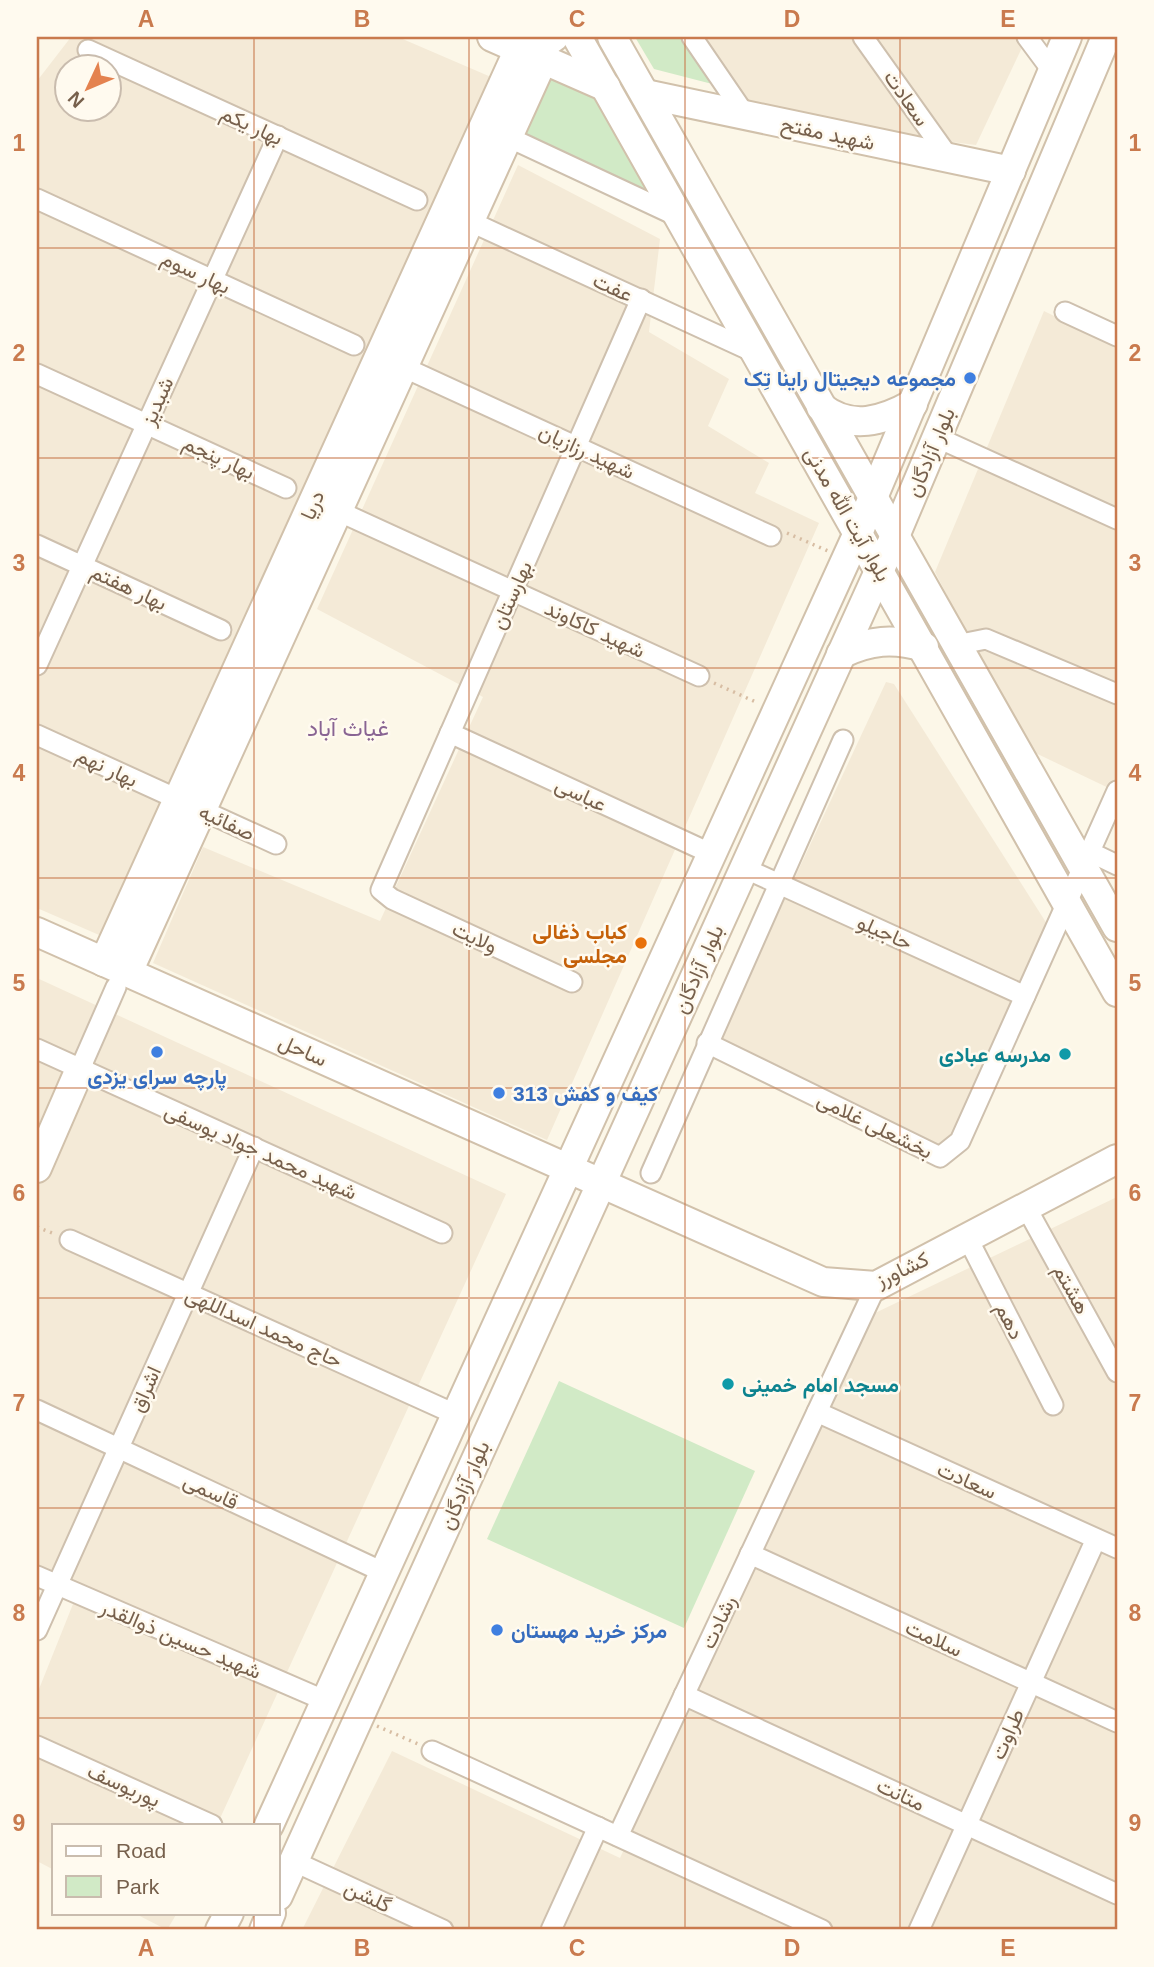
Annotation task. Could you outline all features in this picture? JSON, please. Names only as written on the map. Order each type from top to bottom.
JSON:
[{"type":"street","points":[[492,37],[539,49],[606,87]]},
{"type":"street","name":"بلوار آیت الله مدنی","points":[[577,37],[1068,901],[1117,992]]},
{"type":"street","name":"بلوار آیت الله مدنی","points":[[612,37],[956,645],[1086,860],[1117,927]]},
{"type":"street","points":[[692,37],[746,116]]},
{"type":"street","name":"سعادت","points":[[863,37],[950,159]]},
{"type":"street","points":[[1027,37],[1053,72]]},
{"type":"street","name":"بلوار آزادگان","points":[[269,1824],[859,533],[1067,37]]},
{"type":"street","name":"بلوار آزادگان","points":[[280,1891],[895,536],[1106,37]]},
{"type":"street","name":"دریا","points":[[261,648],[338,511],[379,356],[470,221],[508,137],[539,49]]},
{"type":"street","name":"دریا","points":[[116,974],[261,648],[379,356],[539,49]]},
{"type":"street","name":"بهار یکم","points":[[88,50],[417,200]]},
{"type":"street","name":"شهید مفتح","points":[[645,94],[1011,172]]},
{"type":"street","name":"شبدیز","points":[[37,665],[278,136]]},
{"type":"street","points":[[508,137],[680,218]]},
{"type":"street","name":"بهار سوم","points":[[37,199],[379,356]]},
{"type":"street","name":"عفت","points":[[470,221],[757,353]]},
{"type":"street","name":"بهارستان","points":[[381,890],[640,299]]},
{"type":"street","points":[[1065,312],[1117,336]]},
{"type":"street","name":"شهید رزازیان","points":[[379,356],[771,536]]},
{"type":"street","name":"بهار پنجم","points":[[37,374],[286,488]]},
{"type":"street","points":[[821,407],[833,416],[866,422],[882,419],[913,404]]},
{"type":"street","points":[[936,437],[1117,519]]},
{"type":"street","name":"شهید کاکاوند","points":[[338,511],[699,677]]},
{"type":"street","name":"بهار هفتم","points":[[37,545],[221,630]]},
{"type":"street","points":[[956,645],[986,639],[1117,695]]},
{"type":"street","points":[[841,654],[860,645],[882,640],[903,641],[923,647]]},
{"type":"street","name":"عباسی","points":[[450,733],[712,854]]},
{"type":"street","name":"بهار نهم","points":[[37,735],[190,805]]},
{"type":"street","points":[[651,1173],[843,740]]},
{"type":"street","name":"بخشعلی غلامی","points":[[707,1043],[940,1157],[960,1141],[1117,792]]},
{"type":"street","name":"صفائیه","points":[[190,805],[276,844]]},
{"type":"street","points":[[1086,860],[1117,865]]},
{"type":"street","name":"حاجیلو","points":[[744,868],[1025,996]]},
{"type":"street","name":"ولایت","points":[[381,890],[392,899],[572,982]]},
{"type":"street","name":"ساحل","points":[[37,932],[116,974],[601,1182]]},
{"type":"street","points":[[37,1168],[80,1069],[116,974]]},
{"type":"street","name":"شهید محمد جواد یوسفی","points":[[37,1049],[442,1233]]},
{"type":"street","name":"اشراق","points":[[37,1630],[254,1147]]},
{"type":"street","name":"کشاورز","points":[[601,1182],[823,1282],[876,1286],[1117,1159]]},
{"type":"street","name":"هشتم","points":[[1026,1207],[1117,1372]]},
{"type":"street","name":"دهم","points":[[967,1237],[1054,1405]]},
{"type":"street","name":"حاج محمد اسداللهی","points":[[70,1240],[457,1415]]},
{"type":"street","name":"رشادت","points":[[618,1836],[876,1286]]},
{"type":"street","name":"قاسمی","points":[[37,1410],[385,1573]]},
{"type":"street","name":"سعادت","points":[[817,1412],[1117,1548]]},
{"type":"street","name":"طراوت","points":[[919,1930],[1096,1539]]},
{"type":"street","name":"سلامت","points":[[750,1554],[1117,1722]]},
{"type":"street","name":"شهید حسین ذوالقدر","points":[[37,1576],[326,1701]]},
{"type":"street","name":"متانت","points":[[684,1695],[1117,1894]]},
{"type":"street","name":"پوریوسف","points":[[37,1746],[210,1824]]},
{"type":"street","points":[[432,1751],[822,1930]]},
{"type":"street","points":[[551,1930],[598,1827]]},
{"type":"street","name":"گلشن","points":[[293,1861],[443,1930]]},
{"type":"street","points":[[220,1930],[228,1914]]},
{"type":"path","points":[[771,536],[785,533],[846,559]]},
{"type":"path","points":[[699,677],[777,712]]},
{"type":"path","points":[[358,1717],[432,1751]]},
{"type":"shaded area","points":[[71,37],[398,37],[491,77],[106,938],[37,908],[37,81],[52,62],[52,122],[122,122],[122,52],[59,52]]},
{"type":"shaded area","points":[[703,37],[1027,37],[976,145],[758,118]]},
{"type":"shaded area","points":[[518,165],[660,239],[649,332],[729,379],[708,426],[769,463],[755,493],[819,523],[547,1140],[153,963],[203,847],[380,921],[483,697],[317,609]]},
{"type":"shaded area","points":[[1044,311],[1117,347],[1117,792],[1025,748],[935,572]]},
{"type":"shaded area","points":[[886,682],[894,684],[1047,924],[949,1152],[720,1038]]},
{"type":"shaded area","points":[[37,978],[506,1194],[217,1824],[52,1824],[52,1869],[37,1861],[37,1694],[77,1594],[37,1571]]},
{"type":"shaded area","points":[[1117,1197],[1117,1930],[302,1930],[392,1751],[620,1858],[873,1314]]},
{"type":"shaded area","points":[[136,1914],[176,1914],[167,1930]]},
{"type":"green space","points":[[635,37],[684,37],[720,86],[654,69]]},
{"type":"green space","points":[[543,60],[606,87],[680,218],[508,137]]},
{"type":"green space","points":[[559,1381],[755,1471],[684,1628],[487,1539]]},
{"type":"place","name":"مجموعه دیجیتال راینا تِک","points":[[970,378]]},
{"type":"place","name":"کباب ذغالی مجلسی","points":[[641,943]]},
{"type":"place","name":"پارچه سرای یزدی","points":[[157,1052]]},
{"type":"place","name":"مدرسه عبادی","points":[[1065,1054]]},
{"type":"place","name":"کیف و کفش 313","points":[[499,1093]]},
{"type":"place","name":"مسجد امام خمینی","points":[[728,1384]]},
{"type":"place","name":"مرکز خرید مهستان","points":[[497,1630]]},
{"type":"district","name":"غیاث آباد","points":[[348,728]]}]
